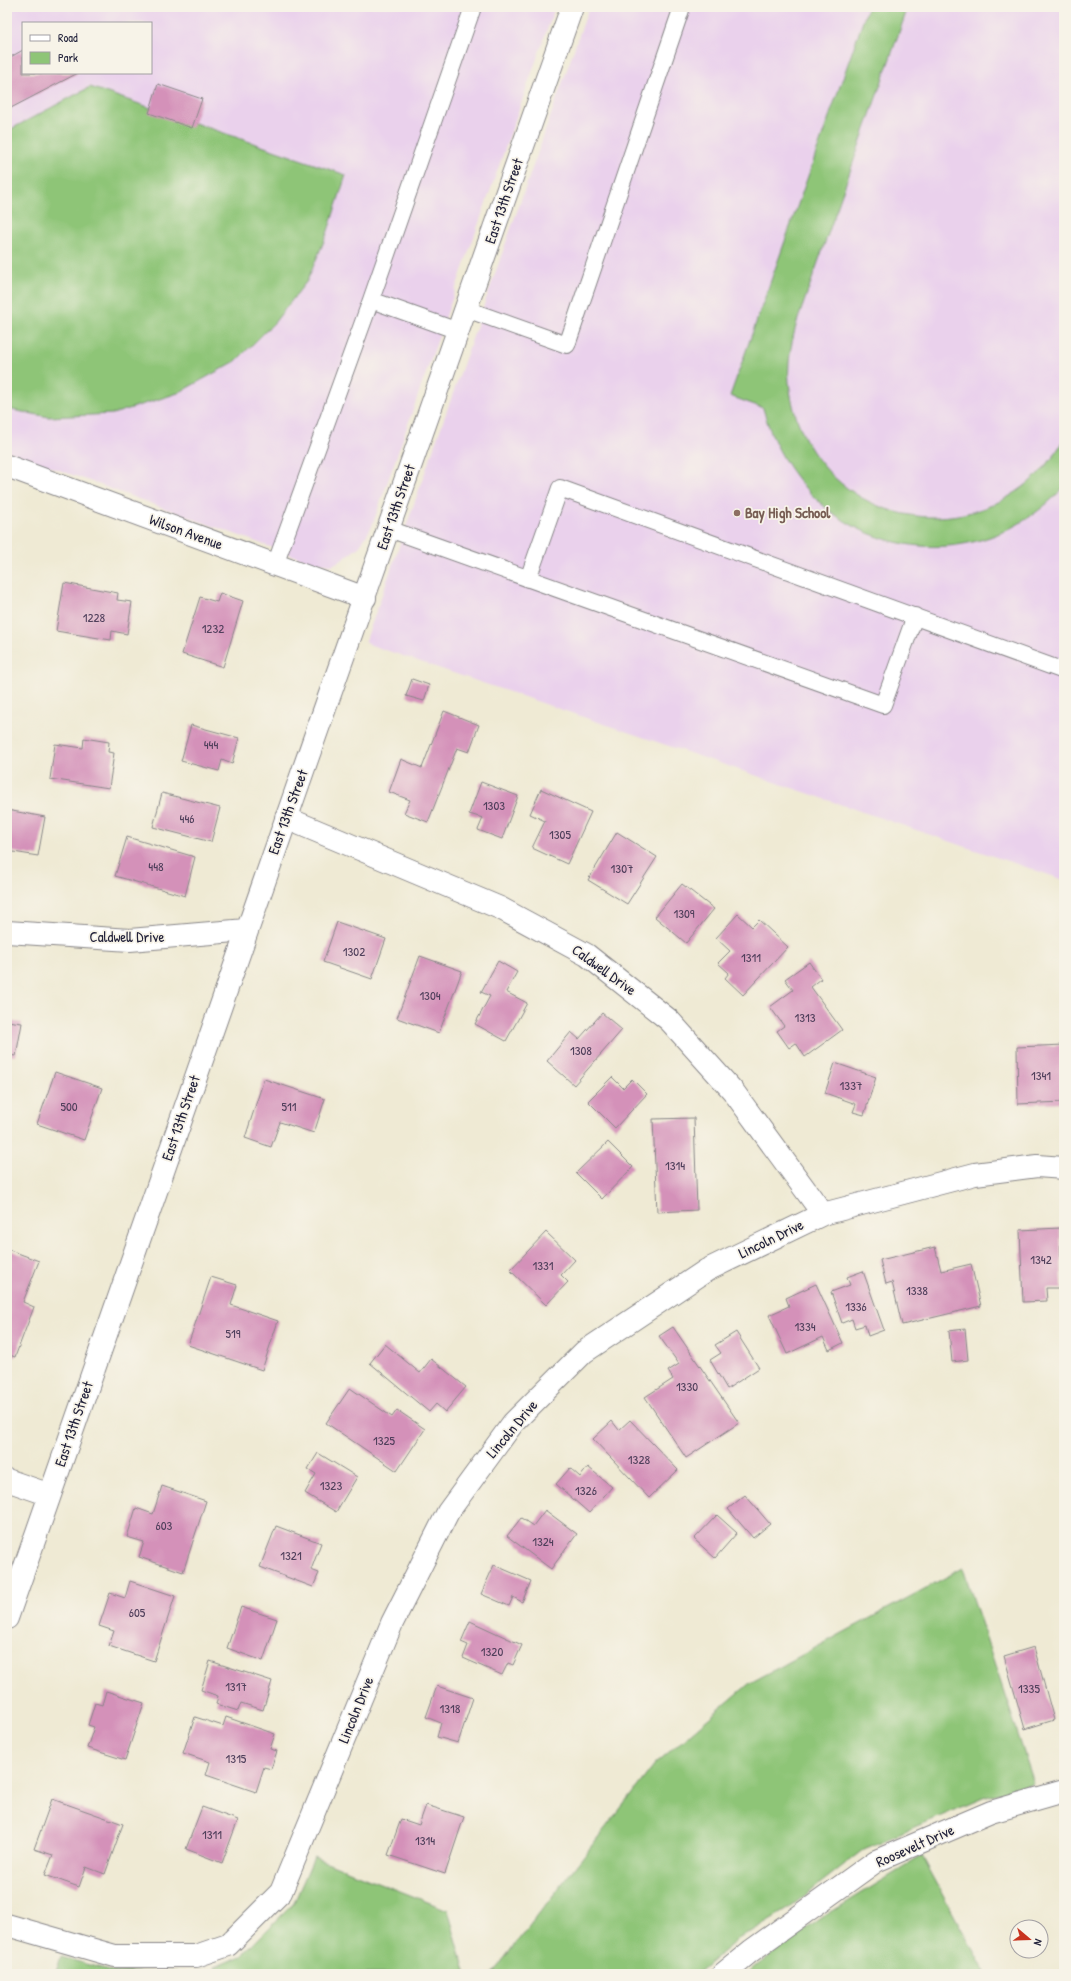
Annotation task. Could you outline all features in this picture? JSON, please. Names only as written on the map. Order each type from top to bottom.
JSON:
[{"type":"street","name":"East 13th Street","points":[[7,1618],[246,930],[365,598],[572,7]]},
{"type":"street","name":"Wilson Avenue","points":[[7,466],[365,598]]},
{"type":"street","name":"Caldwell Drive","points":[[286,818],[500,908],[587,955],[669,1020],[728,1085],[822,1214]]},
{"type":"street","name":"Caldwell Drive","points":[[7,932],[130,940],[246,930]]},
{"type":"street","name":"Lincoln Drive","points":[[7,1925],[115,1956],[196,1956],[228,1945],[281,1892],[392,1623],[448,1512],[513,1423],[584,1352],[707,1270],[822,1214],[975,1174],[1037,1166],[1064,1168]]},
{"type":"street","points":[[7,1480],[50,1495]]},
{"type":"street","name":"Roosevelt Drive","points":[[723,1974],[751,1951],[876,1861],[991,1812],[1064,1791]]},
{"type":"lane","points":[[276,565],[371,300],[473,7]]},
{"type":"lane","points":[[466,309],[567,344],[682,7]]},
{"type":"lane","points":[[371,300],[458,331]]},
{"type":"lane","points":[[528,579],[560,488],[1064,670]]},
{"type":"lane","points":[[389,528],[883,705],[915,616]]},
{"type":"shaded area","points":[[7,7],[555,7],[372,526],[360,546],[342,560],[332,565],[314,563],[7,451]]},
{"type":"shaded area","name":"Bay High School","points":[[589,7],[1064,7],[1064,880],[365,643]]},
{"type":"green space","points":[[868,7],[908,7],[797,322],[790,356],[790,390],[800,427],[818,458],[842,484],[870,502],[903,514],[938,517],[973,512],[1008,497],[1025,486],[1048,464],[1064,438],[1064,487],[1024,521],[980,540],[934,547],[890,540],[848,523],[811,494],[782,456],[763,408],[730,396]]},
{"type":"green space","points":[[90,87],[346,175],[327,234],[307,281],[274,323],[236,361],[178,393],[113,414],[49,417],[7,409],[7,144],[11,129]]},
{"type":"green space","points":[[963,1568],[1034,1783],[983,1798],[864,1849],[789,1908],[738,1939],[696,1974],[492,1974],[655,1764],[750,1683]]},
{"type":"green space","points":[[922,1856],[986,1974],[745,1974],[823,1917]]},
{"type":"green space","points":[[314,1857],[448,1910],[466,1974],[194,1974],[201,1971],[216,1971],[215,1967],[241,1956],[294,1903]]},
{"type":"green space","points":[[61,1957],[116,1972],[185,1972],[187,1974],[55,1974]]},
{"type":"building","points":[[22,51],[22,74],[76,74],[7,110],[7,59]]},
{"type":"building","points":[[158,84],[202,99],[192,128],[149,113]]},
{"type":"building","points":[[64,583],[118,593],[117,600],[132,602],[127,634],[112,631],[111,640],[56,631]]},
{"type":"building","points":[[220,593],[243,601],[223,667],[182,654],[200,597],[217,602]]},
{"type":"building","points":[[412,679],[429,685],[424,701],[406,696]]},
{"type":"building","points":[[444,711],[479,725],[469,752],[457,748],[428,822],[404,813],[410,800],[389,792],[401,759],[422,768]]},
{"type":"building","points":[[191,725],[239,738],[232,764],[222,760],[219,771],[181,761]]},
{"type":"building","points":[[84,738],[109,742],[108,752],[114,753],[109,788],[50,779],[55,744],[83,748]]},
{"type":"building","points":[[481,782],[518,796],[502,839],[478,830],[483,818],[469,814]]},
{"type":"building","points":[[541,789],[591,812],[567,864],[532,848],[545,821],[530,814]]},
{"type":"building","points":[[162,793],[220,808],[211,842],[153,827]]},
{"type":"building","points":[[7,810],[45,817],[38,856],[7,851]]},
{"type":"building","points":[[617,832],[657,857],[627,904],[588,880]]},
{"type":"building","points":[[127,837],[195,857],[185,896],[115,876]]},
{"type":"building","points":[[682,884],[714,909],[686,943],[655,917]]},
{"type":"building","points":[[738,914],[752,927],[759,920],[788,947],[743,995],[725,978],[729,973],[718,963],[730,951],[716,938]]},
{"type":"building","points":[[337,922],[386,939],[372,979],[323,962]]},
{"type":"building","points":[[420,956],[462,971],[439,1033],[397,1018]]},
{"type":"building","points":[[498,961],[517,972],[506,992],[527,1003],[506,1041],[475,1024],[490,996],[481,992]]},
{"type":"building","points":[[809,962],[821,979],[811,987],[842,1030],[805,1057],[796,1043],[789,1048],[777,1031],[784,1026],[770,1007],[793,990],[785,979]]},
{"type":"building","points":[[602,1013],[622,1030],[574,1085],[547,1061],[571,1032],[579,1039]]},
{"type":"building","points":[[7,1021],[22,1023],[16,1056],[7,1055]]},
{"type":"building","points":[[1064,1045],[1064,1102],[1018,1104],[1017,1047]]},
{"type":"building","points":[[835,1063],[876,1077],[864,1115],[853,1112],[856,1104],[825,1093]]},
{"type":"building","points":[[55,1072],[102,1088],[84,1140],[37,1124]]},
{"type":"building","points":[[612,1077],[623,1088],[632,1079],[647,1094],[615,1128],[588,1101]]},
{"type":"building","points":[[264,1079],[325,1099],[314,1133],[280,1122],[271,1147],[245,1138]]},
{"type":"building","points":[[694,1118],[697,1210],[657,1212],[653,1119]]},
{"type":"building","points":[[608,1142],[633,1167],[602,1199],[576,1173]]},
{"type":"building","points":[[1060,1228],[1062,1288],[1046,1288],[1047,1301],[1023,1302],[1020,1230]]},
{"type":"building","points":[[546,1232],[575,1260],[561,1275],[568,1282],[546,1305],[510,1270]]},
{"type":"building","points":[[935,1247],[941,1271],[971,1264],[981,1306],[902,1325],[892,1282],[886,1284],[880,1260]]},
{"type":"building","points":[[7,1249],[39,1261],[23,1302],[34,1307],[15,1357],[7,1354]]},
{"type":"building","points":[[863,1271],[884,1330],[868,1336],[865,1325],[855,1328],[852,1319],[842,1323],[831,1292],[850,1285],[847,1277]]},
{"type":"building","points":[[211,1277],[237,1285],[231,1305],[278,1321],[262,1370],[188,1345]]},
{"type":"building","points":[[816,1284],[843,1343],[829,1350],[823,1337],[787,1354],[769,1315],[789,1306],[786,1298]]},
{"type":"building","points":[[673,1327],[739,1423],[686,1458],[645,1397],[673,1379],[668,1371],[679,1364],[659,1336]]},
{"type":"building","points":[[965,1329],[968,1360],[952,1362],[949,1331]]},
{"type":"building","points":[[736,1332],[759,1368],[727,1389],[710,1360],[721,1353],[715,1345]]},
{"type":"building","points":[[385,1344],[420,1373],[431,1359],[466,1387],[445,1412],[436,1404],[429,1412],[370,1363]]},
{"type":"building","points":[[350,1388],[392,1417],[397,1410],[425,1429],[397,1471],[326,1423]]},
{"type":"building","points":[[630,1420],[678,1470],[649,1498],[593,1439],[612,1421],[619,1430]]},
{"type":"building","points":[[318,1453],[357,1477],[336,1512],[305,1493],[316,1474],[308,1469]]},
{"type":"building","points":[[588,1467],[612,1487],[589,1513],[556,1484],[570,1468],[580,1477]]},
{"type":"building","points":[[162,1486],[206,1501],[183,1572],[139,1557],[144,1542],[127,1537],[136,1508],[153,1514]]},
{"type":"building","points":[[745,1495],[770,1524],[753,1538],[728,1509]]},
{"type":"building","points":[[545,1510],[577,1534],[551,1569],[507,1536],[521,1518],[533,1526]]},
{"type":"building","points":[[717,1515],[737,1533],[715,1558],[694,1539]]},
{"type":"building","points":[[276,1526],[321,1543],[311,1570],[319,1573],[313,1587],[260,1567]]},
{"type":"building","points":[[494,1565],[531,1581],[522,1602],[513,1597],[509,1606],[481,1594]]},
{"type":"building","points":[[130,1581],[175,1596],[154,1661],[109,1646],[114,1631],[99,1626],[110,1593],[125,1598]]},
{"type":"building","points":[[241,1607],[277,1619],[263,1661],[227,1648]]},
{"type":"building","points":[[470,1621],[522,1645],[513,1665],[508,1663],[502,1675],[463,1658],[468,1645],[461,1642]]},
{"type":"building","points":[[1034,1647],[1054,1720],[1025,1729],[1004,1656]]},
{"type":"building","points":[[210,1661],[272,1681],[263,1710],[241,1703],[238,1711],[216,1704],[218,1696],[201,1690]]},
{"type":"building","points":[[437,1686],[473,1698],[458,1743],[437,1737],[441,1723],[426,1717]]},
{"type":"building","points":[[106,1691],[144,1703],[125,1760],[87,1748],[94,1727],[88,1725],[95,1703],[102,1705]]},
{"type":"building","points":[[195,1717],[223,1726],[226,1717],[275,1734],[270,1749],[277,1751],[271,1769],[264,1767],[256,1792],[206,1775],[210,1762],[183,1753]]},
{"type":"building","points":[[52,1799],[123,1824],[105,1874],[86,1867],[79,1887],[45,1875],[53,1855],[34,1849]]},
{"type":"building","points":[[426,1805],[464,1817],[445,1874],[388,1855],[401,1819],[419,1825]]},
{"type":"building","points":[[202,1807],[238,1820],[222,1863],[186,1849]]},
{"type":"place","name":"Bay High School","points":[[737,513]]}]
